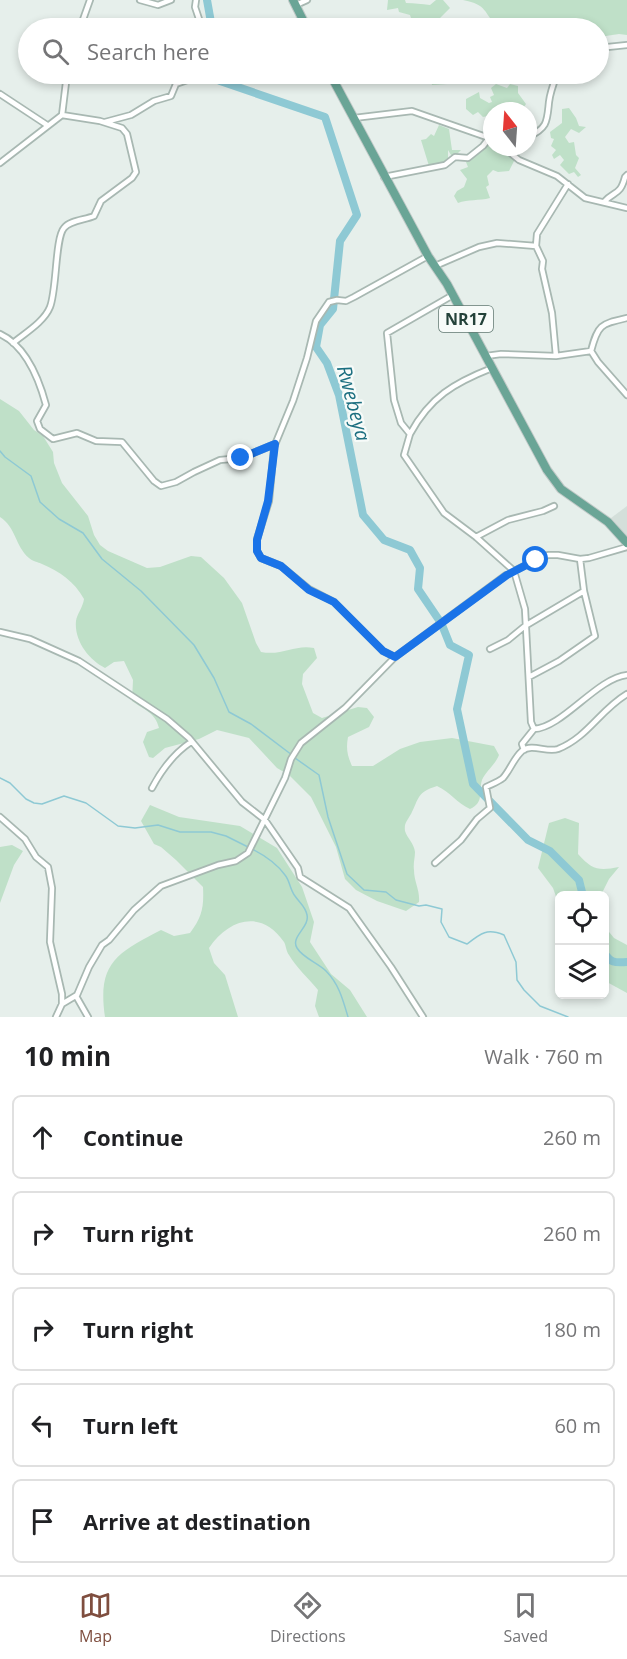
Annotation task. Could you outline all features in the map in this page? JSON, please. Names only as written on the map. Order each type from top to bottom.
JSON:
[{"type":"main road","points":[[294,2],[301,18]]},
{"type":"main road","name":"NR17","points":[[335,84],[384,177],[428,256],[453,295],[553,481],[578,503],[608,522],[627,545]]},
{"type":"street","points":[[84,18],[90,0]]},
{"type":"street","points":[[140,0],[158,4],[171,0]]},
{"type":"street","points":[[196,0],[195,7],[199,18]]},
{"type":"street","points":[[294,2],[307,0]]},
{"type":"street","points":[[609,47],[627,45]]},
{"type":"street","points":[[62,115],[66,84]]},
{"type":"street","points":[[105,122],[131,115],[154,101],[171,96],[176,84]]},
{"type":"street","points":[[537,132],[548,120],[549,100],[554,84]]},
{"type":"street","points":[[0,94],[47,125]]},
{"type":"street","points":[[354,118],[412,111],[483,136]]},
{"type":"street","points":[[0,163],[62,115],[105,122],[125,130],[136,172],[132,178],[104,199],[94,216],[63,228],[50,307],[41,319],[13,343]]},
{"type":"street","points":[[384,177],[445,165],[455,157],[468,158],[483,146]]},
{"type":"street","points":[[515,156],[557,176],[585,198],[627,208]]},
{"type":"street","points":[[604,202],[618,193],[627,175]]},
{"type":"street","points":[[556,356],[552,313],[542,269],[543,261],[536,246],[537,234],[568,184]]},
{"type":"street","points":[[435,267],[479,247],[497,243],[536,246]]},
{"type":"street","points":[[395,657],[383,651],[334,602],[309,590],[281,566],[261,558],[257,551],[257,540],[268,501],[275,444],[293,401],[316,321],[329,302],[346,301],[428,256]]},
{"type":"street","points":[[410,434],[401,423],[394,400],[387,333],[453,295]]},
{"type":"street","points":[[626,392],[598,362],[591,351],[596,331],[606,323],[627,318]]},
{"type":"street","points":[[0,334],[13,343],[29,360],[45,402],[45,409],[37,422],[40,429],[53,438],[77,433],[96,441],[122,442],[154,481],[161,486],[176,482],[220,460],[241,458],[275,444]]},
{"type":"street","points":[[486,356],[501,354],[556,356],[591,351]]},
{"type":"street","points":[[492,368],[464,379],[446,390],[419,417],[410,434],[404,455],[444,513],[476,537],[514,571],[522,595],[531,722],[534,729]]},
{"type":"street","points":[[476,537],[508,520],[543,512],[554,506]]},
{"type":"street","points":[[62,1004],[76,996],[102,945],[134,910],[166,884],[248,853],[291,759],[301,743],[345,708],[395,657],[514,571],[548,555],[565,555],[580,559],[607,554],[627,545]]},
{"type":"street","points":[[529,677],[559,661],[595,636],[584,591],[580,559]]},
{"type":"street","points":[[490,649],[584,591]]},
{"type":"street","points":[[0,632],[30,639],[79,661],[182,730],[242,802],[265,820],[295,863],[300,877],[348,908],[391,967],[423,1017]]},
{"type":"street","points":[[524,750],[522,744],[534,729],[548,725],[612,679],[627,675]]},
{"type":"street","points":[[435,863],[461,840],[477,819],[490,808],[486,787],[500,780],[524,750],[529,748],[556,750],[573,742],[586,732],[610,705],[627,694]]},
{"type":"street","points":[[152,788],[162,769],[191,742]]},
{"type":"street","points":[[0,817],[25,840],[48,867],[52,888],[50,942],[62,994],[62,1004],[56,1017]]},
{"type":"street","points":[[76,996],[88,1017]]},
{"type":"shaded area","points":[[627,506],[627,537],[611,518]]},
{"type":"green space","points":[[388,0],[405,0],[406,3],[430,5],[436,0],[443,0],[450,8],[440,18],[411,18],[410,15],[399,12],[398,8],[387,10]]},
{"type":"green space","points":[[463,0],[627,0],[627,35],[609,36],[609,18],[490,18],[481,7]]},
{"type":"green space","points":[[496,84],[507,88],[510,84],[518,86],[518,93],[525,102],[492,102],[490,97],[494,95],[491,88]]},
{"type":"green space","points":[[479,92],[480,98],[487,102],[483,102],[483,117],[478,112],[473,115],[466,109],[466,99]]},
{"type":"green space","points":[[569,108],[579,126],[586,127],[579,133],[571,129],[565,137],[569,143],[574,142],[576,155],[579,158],[575,168],[581,175],[578,177],[574,172],[569,174],[560,165],[564,160],[560,155],[554,159],[552,155],[556,150],[551,146],[554,139],[551,138],[550,132],[562,123],[562,109]]},
{"type":"green space","points":[[439,125],[449,129],[452,150],[461,150],[456,155],[451,155],[448,150],[448,161],[429,166],[421,140],[431,134],[434,136]]},
{"type":"green space","points":[[483,146],[483,156],[511,156],[515,159],[509,171],[493,170],[487,176],[489,185],[486,187],[490,198],[458,203],[454,196],[464,187],[467,179],[460,170],[468,167],[466,162]]},
{"type":"green space","points":[[0,399],[19,411],[34,430],[43,436],[53,452],[54,463],[62,483],[88,516],[100,545],[108,551],[147,568],[160,567],[191,556],[201,557],[224,578],[242,603],[261,652],[314,648],[317,658],[303,674],[302,684],[313,713],[322,718],[358,707],[367,708],[374,717],[369,727],[348,737],[347,751],[352,766],[373,766],[400,749],[420,742],[452,738],[494,746],[499,755],[482,780],[479,800],[475,806],[470,809],[465,807],[437,786],[419,796],[406,822],[405,831],[415,852],[414,874],[419,902],[406,911],[377,901],[356,890],[345,879],[336,847],[311,797],[289,775],[277,768],[249,738],[217,730],[199,739],[165,748],[153,758],[149,757],[143,742],[147,732],[159,728],[152,715],[132,701],[133,680],[124,661],[114,662],[105,668],[88,655],[80,643],[76,628],[84,599],[71,582],[61,574],[29,558],[9,526],[0,517]]},
{"type":"green space","points":[[150,805],[179,817],[240,826],[277,848],[302,887],[314,922],[310,942],[331,974],[350,990],[367,1017],[319,1017],[315,1006],[318,990],[292,959],[284,942],[265,925],[245,922],[226,930],[209,948],[214,963],[225,975],[238,1017],[105,1017],[104,984],[108,972],[122,953],[161,930],[174,936],[190,933],[201,912],[203,887],[176,860],[154,844],[141,821]]},
{"type":"green space","points":[[565,818],[579,823],[578,854],[596,868],[619,867],[603,891],[555,891],[555,894],[538,868],[549,823]]},
{"type":"green space","points":[[12,845],[23,851],[14,865],[0,903],[0,847]]},
{"type":"green space","points":[[609,932],[614,938],[627,945],[627,993],[609,983]]},
{"type":"waterway","name":"Rwebeya","points":[[207,0],[210,18]]},
{"type":"waterway","name":"Rwebeya","points":[[229,84],[325,117],[357,215],[340,241],[333,309],[320,325],[316,347],[327,363],[339,395],[363,515],[384,540],[410,550],[420,568],[418,589],[439,620]]},
{"type":"waterway","points":[[0,451],[31,476],[40,502],[59,519],[83,533],[102,559],[141,591],[194,645],[214,678],[229,712],[251,724],[292,755]]},
{"type":"waterway","name":"Rwebeya","points":[[442,625],[450,645],[469,655],[457,709],[473,784],[528,840],[550,851],[579,880],[582,891]]},
{"type":"waterway","points":[[295,758],[319,775],[328,817],[347,874],[364,890],[386,892],[396,900],[442,909],[441,922],[449,937],[467,944],[484,933],[493,932],[504,935],[516,962],[517,980],[524,990],[540,1006],[568,1017]]},
{"type":"waterway","points":[[0,778],[10,783],[26,799],[34,803],[42,804],[64,796],[86,803],[118,826],[135,828],[158,825],[180,832],[211,832],[226,836],[248,847]]},
{"type":"waterway","points":[[252,849],[270,860],[287,877],[293,894],[307,915],[306,924],[296,940],[297,948],[303,955],[323,968],[334,981],[348,1017]]},
{"type":"waterway","name":"Rwebeya","points":[[609,959],[627,962]]},
{"type":"route","points":[[241,458],[275,444],[268,501],[257,540],[257,551],[261,558],[281,566],[309,590],[330,599],[368,638],[383,651],[395,657],[507,575],[536,560]]}]
